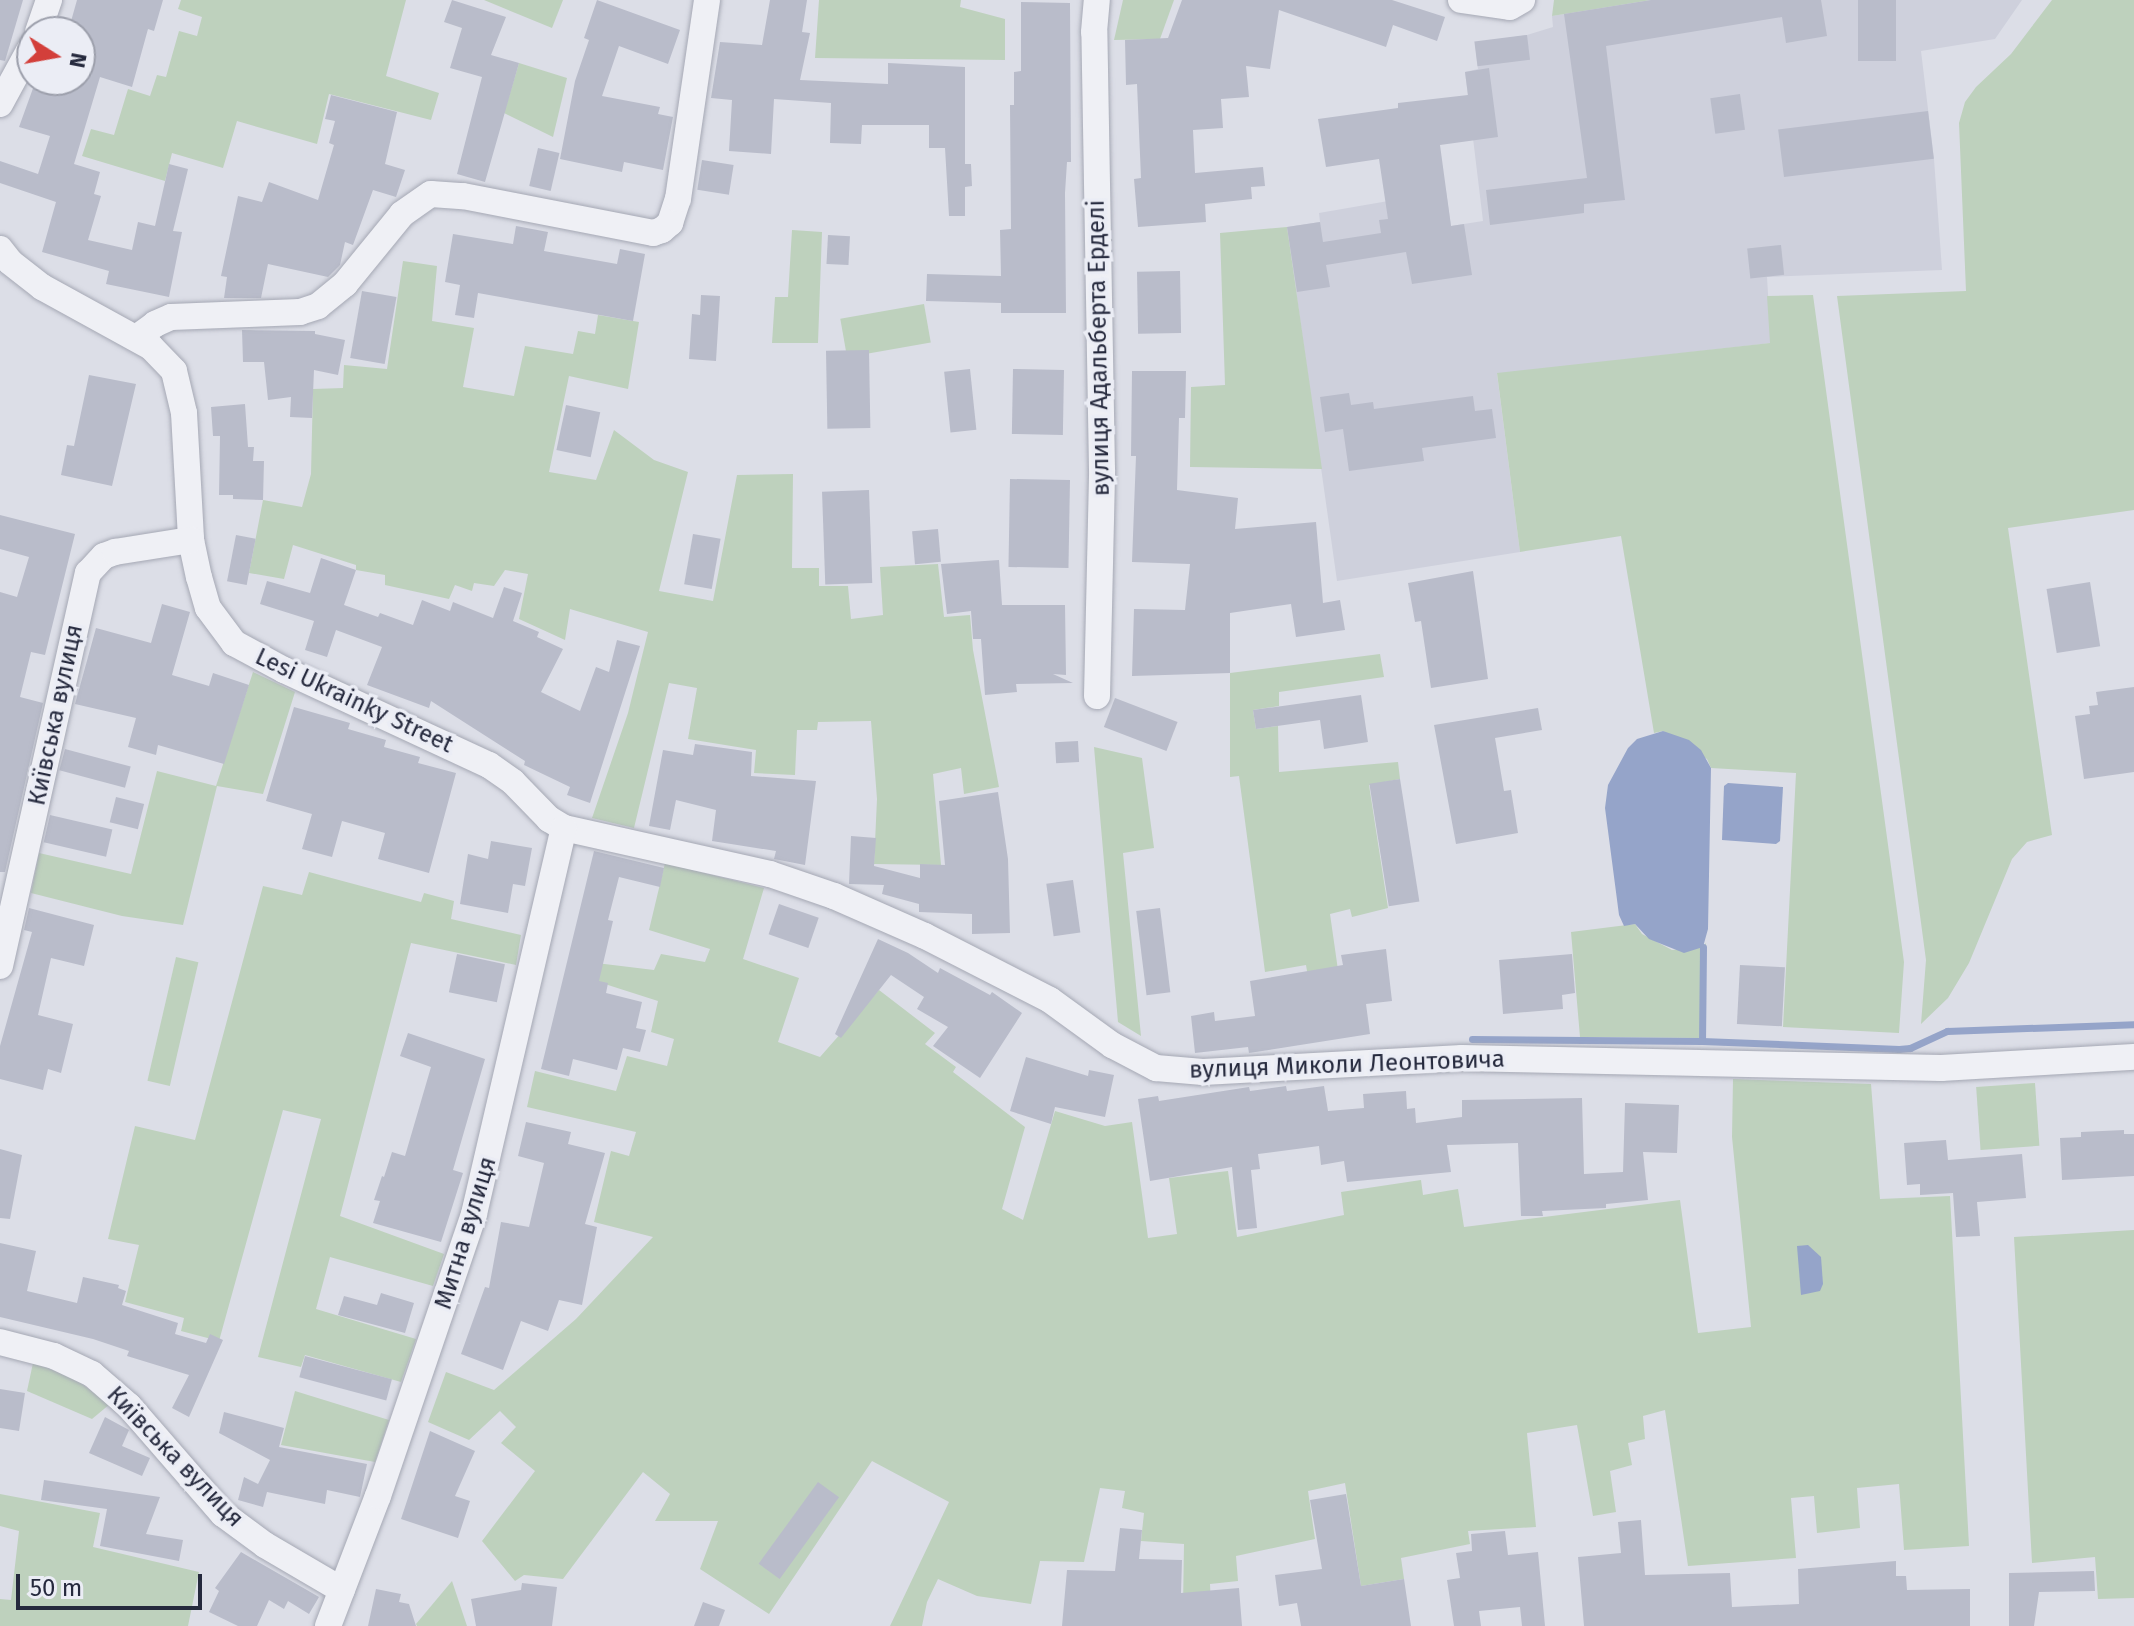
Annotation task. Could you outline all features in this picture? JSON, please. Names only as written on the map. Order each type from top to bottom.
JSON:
[{"type":"street","points":[[136,338],[171,317],[300,312],[318,306],[345,284],[402,214],[431,194],[463,196],[653,233],[662,230],[670,223],[678,199],[707,0]]},
{"type":"street","name":"вулиця Адальберта Ерделі","points":[[1097,0],[1094,32],[1102,470],[1097,696]]},
{"type":"street","points":[[1461,0],[1510,7],[1522,0]]},
{"type":"street","points":[[0,104],[16,74]]},
{"type":"street","name":"Lesi Ukrainky Street","points":[[0,249],[10,262],[42,287],[163,356],[180,390],[186,436],[191,540],[208,608],[234,643],[489,765],[513,782],[549,819],[564,828]]},
{"type":"street","name":"Київська вулиця","points":[[0,966],[88,573],[104,556],[115,552],[191,540]]},
{"type":"street","name":"вулиця Миколи Леонтовича","points":[[564,828],[770,874],[834,896],[925,936],[1050,1000],[1138,1061],[1178,1071],[1439,1059],[1941,1068],[2134,1057]]},
{"type":"street","name":"Митна вулиця","points":[[328,1626],[474,1214],[564,828]]},
{"type":"street","name":"Київська вулиця","points":[[0,1342],[54,1356],[92,1374],[129,1406],[223,1514],[265,1545],[342,1590]]},
{"type":"shaded area","points":[[1651,0],[2022,0],[1995,39],[1921,51],[1934,159],[1942,270],[1767,277],[1771,343],[1497,374],[1520,552],[1337,581],[1287,227],[1320,222],[1319,213],[1446,191],[1451,226],[1483,221],[1465,72],[1478,69],[1475,43],[1527,35],[1553,27],[1552,16]]},
{"type":"green space","points":[[181,0],[406,0],[386,76],[439,93],[431,120],[329,94],[317,144],[237,121],[223,168],[172,153],[165,181],[82,156],[91,129],[114,135],[128,89],[150,96],[157,75],[166,77],[179,31],[197,36],[202,17],[178,9]]},
{"type":"green space","points":[[484,0],[563,0],[552,28]]},
{"type":"green space","points":[[819,0],[961,0],[960,7],[1005,19],[1005,60],[815,58]]},
{"type":"green space","points":[[1123,0],[1174,0],[1160,39],[1114,40]]},
{"type":"green space","points":[[1554,0],[1651,0],[1552,16]]},
{"type":"green space","points":[[2052,0],[2134,0],[2134,510],[2008,528],[2052,835],[2027,842],[2012,859],[1969,963],[1948,998],[1921,1024],[1926,960],[1837,296],[1966,291],[1959,123],[1965,102],[1976,87],[2011,54]]},
{"type":"green space","points":[[519,63],[567,78],[553,137],[504,113]]},
{"type":"green space","points":[[1287,227],[1322,469],[1190,467],[1191,387],[1225,385],[1220,233]]},
{"type":"green space","points":[[792,230],[822,232],[818,343],[772,343],[775,297],[788,297]]},
{"type":"green space","points":[[403,261],[437,266],[432,321],[474,328],[463,387],[514,396],[525,346],[573,354],[578,331],[595,334],[598,315],[639,322],[628,389],[569,376],[549,472],[596,480],[614,430],[654,460],[688,472],[659,591],[713,601],[737,475],[793,474],[792,568],[819,568],[819,586],[848,586],[851,619],[883,615],[880,567],[938,564],[944,617],[970,615],[973,650],[999,787],[964,794],[961,768],[933,774],[941,865],[874,864],[877,799],[871,721],[818,722],[817,730],[797,730],[795,775],[754,773],[756,750],[688,739],[697,688],[669,683],[634,828],[592,818],[628,713],[648,632],[570,609],[565,640],[519,619],[528,574],[505,570],[494,586],[474,583],[472,591],[455,585],[449,599],[385,585],[385,575],[356,570],[356,565],[293,545],[284,579],[249,573],[263,500],[302,507],[311,474],[313,389],[343,388],[344,365],[387,369]]},
{"type":"green space","points":[[1813,295],[1904,962],[1899,1033],[1783,1027],[1796,773],[1711,768],[1707,759],[1663,731],[1654,733],[1621,536],[1520,552],[1497,373],[1770,343],[1767,296]]},
{"type":"green space","points":[[924,304],[931,342],[847,357],[840,319]]},
{"type":"green space","points":[[1380,654],[1384,677],[1279,692],[1279,706],[1253,710],[1256,729],[1278,726],[1279,772],[1398,762],[1400,779],[1369,785],[1388,908],[1352,917],[1350,909],[1330,914],[1339,977],[1309,983],[1306,965],[1265,972],[1239,776],[1230,777],[1230,673]]},
{"type":"green space","points":[[253,672],[295,692],[263,794],[217,786],[183,925],[122,916],[31,893],[39,853],[131,874],[157,771],[216,786]]},
{"type":"green space","points":[[1094,747],[1142,758],[1154,848],[1123,853],[1141,1036],[1118,1022]]},
{"type":"green space","points":[[665,863],[764,888],[743,959],[799,978],[778,1042],[820,1057],[879,990],[935,1033],[925,1044],[956,1067],[953,1072],[1025,1127],[1002,1209],[1023,1220],[1055,1111],[1105,1126],[1132,1122],[1148,1238],[1177,1234],[1169,1178],[1228,1171],[1237,1237],[1344,1215],[1341,1192],[1421,1180],[1423,1195],[1458,1189],[1464,1227],[1680,1200],[1698,1333],[1751,1327],[1732,1137],[1733,1079],[1871,1084],[1880,1199],[1950,1196],[1969,1546],[1904,1550],[1899,1484],[1857,1488],[1860,1528],[1817,1533],[1814,1496],[1791,1498],[1796,1558],[1688,1566],[1665,1410],[1643,1416],[1645,1439],[1628,1443],[1632,1465],[1610,1471],[1616,1512],[1593,1516],[1577,1425],[1527,1433],[1536,1527],[1468,1531],[1470,1544],[1401,1558],[1404,1579],[1361,1586],[1345,1483],[1308,1491],[1315,1539],[1236,1556],[1238,1581],[1210,1584],[1211,1606],[1183,1607],[1184,1544],[1141,1541],[1144,1513],[1122,1508],[1125,1491],[1100,1488],[1084,1562],[1040,1561],[1031,1604],[977,1596],[938,1579],[927,1602],[922,1626],[890,1626],[949,1502],[872,1461],[769,1614],[700,1569],[718,1521],[655,1521],[670,1494],[643,1472],[563,1579],[524,1575],[515,1581],[482,1541],[535,1471],[501,1443],[516,1427],[500,1411],[469,1440],[428,1422],[446,1372],[494,1390],[576,1319],[653,1237],[594,1222],[611,1151],[629,1156],[636,1132],[527,1107],[535,1071],[616,1091],[627,1056],[667,1066],[674,1039],[651,1032],[658,1001],[583,977],[588,962],[654,970],[661,954],[705,962],[710,949],[649,930]]},
{"type":"green space","points":[[309,872],[421,902],[424,893],[454,901],[451,919],[521,935],[516,965],[411,943],[340,1216],[444,1254],[433,1286],[330,1257],[316,1309],[416,1339],[401,1382],[305,1355],[301,1367],[258,1357],[321,1119],[283,1110],[219,1341],[181,1331],[184,1318],[125,1302],[139,1245],[108,1239],[135,1126],[195,1140],[263,886],[302,895]]},
{"type":"green space","points":[[1635,924],[1642,934],[1672,950],[1703,947],[1706,943],[1705,1038],[1580,1037],[1571,932]]},
{"type":"green space","points":[[176,957],[198,962],[170,1086],[147,1081]]},
{"type":"green space","points":[[2035,1083],[2039,1146],[1981,1150],[1976,1087]]},
{"type":"green space","points":[[2134,1230],[2134,1598],[2098,1599],[2095,1557],[2032,1563],[2014,1237]]},
{"type":"green space","points":[[33,1363],[72,1377],[110,1404],[92,1419],[27,1391]]},
{"type":"green space","points":[[295,1391],[389,1420],[375,1462],[281,1445]]},
{"type":"green space","points":[[0,1494],[100,1513],[93,1547],[199,1572],[188,1626],[0,1626],[0,1599],[11,1600],[19,1531],[0,1526]]},
{"type":"green space","points":[[452,1581],[467,1626],[417,1626],[416,1624]]},
{"type":"water","points":[[1663,731],[1689,740],[1701,750],[1711,768],[1708,929],[1703,947],[1684,953],[1649,939],[1635,924],[1624,926],[1619,915],[1605,808],[1608,785],[1628,748],[1637,739]]},
{"type":"water","points":[[1728,783],[1783,787],[1780,841],[1776,844],[1722,840],[1724,786]]},
{"type":"water","points":[[1808,1245],[1821,1257],[1823,1284],[1820,1291],[1801,1295],[1797,1246]]},
{"type":"building","points":[[0,0],[23,0],[5,61],[0,60]]},
{"type":"building","points":[[77,0],[163,0],[154,31],[148,29],[132,87],[100,77],[96,90],[96,16],[72,16]]},
{"type":"building","points":[[452,0],[506,17],[491,55],[519,63],[485,182],[457,174],[482,77],[450,68],[462,28],[444,22]]},
{"type":"building","points":[[597,0],[680,30],[668,64],[619,46],[602,96],[660,107],[658,114],[673,117],[663,170],[624,162],[622,172],[560,159],[575,81],[589,40],[584,38]]},
{"type":"building","points":[[770,0],[807,0],[802,32],[810,33],[800,80],[888,84],[888,63],[965,67],[965,164],[971,164],[972,186],[965,187],[965,216],[949,216],[945,148],[929,148],[929,125],[862,125],[861,144],[830,143],[831,103],[774,99],[771,154],[729,151],[732,100],[711,98],[720,42],[762,45]]},
{"type":"building","points":[[1182,0],[1392,0],[1445,17],[1437,41],[1393,25],[1386,47],[1279,10],[1270,69],[1246,66],[1249,97],[1221,99],[1223,128],[1193,130],[1195,173],[1263,167],[1265,186],[1251,187],[1252,199],[1205,204],[1206,222],[1138,227],[1134,179],[1141,178],[1137,84],[1126,85],[1125,40],[1168,38]]},
{"type":"building","points":[[1651,0],[1821,0],[1827,36],[1786,43],[1782,17],[1606,46],[1625,200],[1584,204],[1584,213],[1490,225],[1486,190],[1587,178],[1564,14]]},
{"type":"building","points":[[1858,0],[1896,0],[1896,61],[1858,61]]},
{"type":"building","points":[[1021,2],[1070,3],[1071,162],[1067,162],[1065,193],[1066,313],[1001,313],[1001,303],[926,301],[927,274],[1001,276],[1000,230],[1011,229],[1010,105],[1014,105],[1014,72],[1021,71]]},
{"type":"building","points":[[1527,35],[1530,60],[1477,66],[1474,41]]},
{"type":"building","points":[[1489,68],[1498,137],[1440,145],[1451,226],[1464,224],[1472,275],[1412,284],[1406,252],[1326,265],[1330,287],[1297,292],[1287,227],[1320,222],[1323,242],[1381,233],[1379,220],[1388,219],[1379,159],[1326,167],[1318,119],[1398,108],[1398,103],[1468,95],[1465,72]]},
{"type":"building","points":[[1740,94],[1745,130],[1715,134],[1710,98]]},
{"type":"building","points":[[331,95],[397,112],[385,164],[405,170],[396,197],[373,190],[353,245],[345,242],[340,265],[328,277],[268,264],[261,298],[224,298],[227,277],[221,276],[238,196],[262,202],[269,182],[318,200],[334,145],[329,143],[335,121],[325,119]]},
{"type":"building","points":[[30,96],[94,96],[74,164],[100,172],[94,194],[101,196],[88,240],[132,250],[138,222],[155,226],[169,164],[188,169],[173,231],[182,232],[169,297],[106,284],[109,271],[42,252],[56,202],[0,183],[0,161],[38,174],[50,136],[19,127]]},
{"type":"building","points":[[1928,111],[1934,159],[1784,177],[1778,129]]},
{"type":"building","points":[[538,148],[559,153],[551,191],[529,186]]},
{"type":"building","points":[[702,160],[734,165],[729,195],[697,190]]},
{"type":"building","points":[[516,226],[548,232],[544,251],[617,264],[620,249],[645,254],[633,321],[478,293],[474,318],[455,315],[460,285],[445,282],[453,234],[513,244]]},
{"type":"building","points":[[828,235],[850,236],[848,265],[826,264]]},
{"type":"building","points":[[1781,245],[1784,275],[1750,278],[1747,249]]},
{"type":"building","points":[[1180,271],[1181,333],[1138,334],[1137,272]]},
{"type":"building","points":[[362,291],[396,297],[385,364],[350,358]]},
{"type":"building","points":[[701,295],[720,296],[716,361],[689,359],[692,314],[700,315]]},
{"type":"building","points":[[242,330],[315,331],[315,334],[345,340],[338,375],[314,370],[312,418],[290,417],[291,397],[268,400],[264,362],[243,362]]},
{"type":"building","points":[[869,350],[870,428],[827,429],[826,351]]},
{"type":"building","points":[[970,369],[976,430],[951,432],[944,372]]},
{"type":"building","points":[[1013,369],[1064,370],[1063,435],[1012,434]]},
{"type":"building","points":[[1132,371],[1186,371],[1185,418],[1179,418],[1177,490],[1238,498],[1235,529],[1316,522],[1323,603],[1340,600],[1345,630],[1296,637],[1291,604],[1230,613],[1230,673],[1132,676],[1134,609],[1185,610],[1190,564],[1132,562],[1136,456],[1131,456]]},
{"type":"building","points":[[89,375],[136,384],[112,486],[61,475],[67,445],[74,446]]},
{"type":"building","points":[[1349,393],[1351,405],[1373,402],[1374,409],[1473,396],[1475,411],[1492,409],[1496,438],[1422,448],[1424,461],[1349,471],[1343,429],[1325,432],[1320,397]]},
{"type":"building","points":[[245,404],[248,447],[254,447],[253,461],[264,461],[263,500],[219,495],[220,436],[213,436],[211,407]]},
{"type":"building","points":[[566,405],[600,412],[591,457],[556,450]]},
{"type":"building","points":[[1010,479],[1070,480],[1068,568],[1008,567]]},
{"type":"building","points":[[869,490],[872,583],[825,585],[822,492]]},
{"type":"building","points":[[0,515],[75,534],[45,655],[31,652],[20,697],[43,703],[5,872],[0,872],[0,592],[17,597],[29,557],[0,549]]},
{"type":"building","points":[[938,529],[941,562],[915,564],[912,531]]},
{"type":"building","points":[[693,534],[721,539],[712,589],[684,584]]},
{"type":"building","points":[[236,535],[256,539],[247,585],[227,581]]},
{"type":"building","points":[[321,558],[356,570],[344,605],[413,625],[422,600],[450,611],[453,602],[493,618],[504,587],[522,593],[513,621],[539,632],[537,637],[563,649],[541,692],[580,711],[596,667],[609,672],[617,640],[640,646],[590,803],[567,795],[570,787],[524,765],[525,761],[431,701],[429,708],[367,685],[382,647],[336,630],[327,657],[305,650],[314,621],[260,604],[267,581],[310,593]]},
{"type":"building","points":[[999,560],[1002,605],[1065,605],[1066,675],[1053,674],[1073,683],[1016,684],[1017,692],[985,695],[981,639],[973,639],[971,611],[947,614],[941,564]]},
{"type":"building","points":[[1473,571],[1488,679],[1431,688],[1421,621],[1415,622],[1408,583]]},
{"type":"building","points":[[2090,582],[2100,646],[2057,653],[2047,589]]},
{"type":"building","points":[[162,604],[190,612],[172,675],[209,686],[213,673],[249,685],[224,764],[158,745],[156,755],[128,747],[136,718],[75,704],[96,628],[151,643]]},
{"type":"building","points":[[2134,687],[2134,772],[2084,779],[2075,716],[2090,714],[2089,706],[2098,705],[2096,692]]},
{"type":"building","points":[[1361,695],[1368,742],[1324,749],[1320,720],[1256,729],[1253,710]]},
{"type":"building","points":[[1115,698],[1178,722],[1166,751],[1104,727]]},
{"type":"building","points":[[294,707],[350,723],[348,729],[386,740],[384,747],[420,757],[418,763],[456,773],[429,873],[378,859],[385,833],[342,821],[332,857],[302,849],[312,814],[266,801]]},
{"type":"building","points":[[1538,708],[1542,730],[1495,738],[1504,791],[1511,790],[1518,833],[1456,844],[1434,725]]},
{"type":"building","points":[[1078,741],[1079,762],[1056,763],[1055,742]]},
{"type":"building","points":[[695,744],[752,752],[751,776],[816,781],[805,865],[774,859],[776,851],[712,841],[716,810],[676,800],[670,830],[649,826],[663,750],[693,755]]},
{"type":"building","points":[[65,749],[131,767],[125,788],[59,770]]},
{"type":"building","points":[[1400,779],[1419,901],[1389,906],[1369,784]]},
{"type":"building","points":[[998,792],[1008,859],[1010,933],[972,934],[972,914],[919,912],[919,904],[882,894],[884,885],[849,884],[851,836],[876,838],[874,866],[920,878],[920,864],[945,865],[939,801]]},
{"type":"building","points":[[116,797],[144,804],[138,829],[110,822]]},
{"type":"building","points":[[50,815],[112,829],[106,857],[44,842]]},
{"type":"building","points":[[491,841],[532,848],[525,886],[513,884],[508,913],[460,904],[468,854],[488,859]]},
{"type":"building","points":[[594,851],[664,868],[660,887],[619,877],[608,920],[613,921],[599,981],[608,983],[606,993],[642,1002],[636,1028],[646,1030],[640,1052],[623,1048],[617,1070],[573,1059],[569,1076],[541,1069]]},
{"type":"building","points":[[1073,880],[1080,932],[1054,936],[1046,884]]},
{"type":"building","points":[[779,904],[819,918],[808,948],[769,934]]},
{"type":"building","points":[[29,908],[94,925],[84,966],[51,958],[38,1015],[73,1024],[61,1073],[48,1069],[43,1090],[0,1079],[0,1046],[32,932],[24,930]]},
{"type":"building","points":[[1160,908],[1170,992],[1147,995],[1136,911]]},
{"type":"building","points":[[878,939],[908,953],[938,973],[940,968],[990,995],[992,992],[1022,1013],[980,1078],[933,1046],[948,1027],[917,1009],[924,997],[891,975],[841,1038],[835,1034]]},
{"type":"building","points":[[1386,949],[1392,1001],[1366,1004],[1370,1034],[1249,1053],[1248,1047],[1195,1053],[1191,1016],[1214,1012],[1215,1021],[1255,1016],[1250,981],[1343,965],[1341,955]]},
{"type":"building","points":[[457,954],[505,964],[497,1002],[449,992]]},
{"type":"building","points":[[1572,954],[1575,993],[1562,995],[1563,1009],[1503,1014],[1499,960]]},
{"type":"building","points":[[1740,965],[1785,967],[1782,1026],[1737,1024]]},
{"type":"building","points":[[408,1033],[485,1059],[453,1170],[463,1173],[441,1242],[373,1223],[380,1201],[374,1200],[382,1176],[392,1152],[405,1156],[431,1067],[400,1056]]},
{"type":"building","points":[[1026,1057],[1088,1076],[1089,1070],[1114,1075],[1105,1117],[1055,1107],[1051,1124],[1010,1111]]},
{"type":"building","points":[[1286,1086],[1287,1091],[1324,1086],[1328,1111],[1364,1108],[1363,1094],[1406,1091],[1407,1109],[1415,1108],[1416,1123],[1462,1117],[1462,1100],[1582,1098],[1584,1174],[1623,1172],[1625,1103],[1679,1105],[1677,1153],[1643,1152],[1648,1200],[1606,1204],[1606,1208],[1542,1211],[1543,1216],[1521,1216],[1518,1143],[1447,1145],[1451,1172],[1347,1182],[1344,1161],[1321,1165],[1319,1146],[1258,1154],[1260,1169],[1251,1170],[1257,1228],[1238,1230],[1232,1167],[1150,1181],[1138,1099],[1158,1096],[1159,1101],[1249,1087],[1250,1091]]},
{"type":"building","points":[[526,1122],[571,1132],[568,1144],[605,1153],[585,1224],[597,1227],[582,1305],[559,1300],[548,1331],[521,1321],[503,1370],[461,1354],[485,1287],[489,1288],[501,1222],[529,1227],[544,1163],[518,1156]]},
{"type":"building","points":[[2124,1130],[2124,1134],[2134,1134],[2134,1176],[2062,1180],[2060,1138],[2081,1137],[2081,1132]]},
{"type":"building","points":[[1946,1140],[1948,1160],[2022,1154],[2026,1198],[1977,1202],[1980,1236],[1956,1237],[1953,1193],[1920,1195],[1920,1184],[1907,1185],[1904,1143]]},
{"type":"building","points":[[0,1149],[22,1155],[10,1219],[0,1218]]},
{"type":"building","points":[[0,1243],[36,1251],[27,1291],[77,1303],[83,1277],[119,1285],[118,1288],[126,1291],[122,1305],[178,1323],[175,1334],[206,1343],[210,1334],[223,1340],[189,1417],[172,1408],[189,1375],[127,1356],[129,1351],[93,1339],[0,1317]]},
{"type":"building","points":[[381,1293],[414,1303],[405,1333],[338,1315],[344,1296],[377,1305]]},
{"type":"building","points":[[305,1356],[392,1379],[386,1401],[299,1377]]},
{"type":"building","points":[[0,1389],[25,1393],[19,1431],[0,1428]]},
{"type":"building","points":[[224,1412],[284,1428],[279,1447],[367,1464],[360,1497],[327,1490],[325,1504],[267,1492],[263,1507],[238,1500],[244,1477],[258,1484],[270,1460],[219,1433]]},
{"type":"building","points":[[105,1417],[129,1430],[122,1446],[150,1458],[142,1476],[89,1453]]},
{"type":"building","points":[[430,1431],[475,1451],[455,1496],[470,1501],[458,1538],[401,1519]]},
{"type":"building","points":[[44,1480],[160,1497],[146,1534],[183,1540],[179,1561],[100,1546],[107,1509],[41,1500]]},
{"type":"building","points":[[818,1482],[839,1497],[780,1579],[759,1564]]},
{"type":"building","points":[[1346,1494],[1361,1586],[1404,1579],[1411,1626],[1301,1626],[1297,1603],[1279,1606],[1275,1575],[1322,1569],[1310,1500]]},
{"type":"building","points":[[1641,1520],[1645,1575],[1730,1573],[1732,1607],[1799,1604],[1798,1569],[1896,1561],[1896,1576],[1906,1576],[1907,1590],[1970,1589],[1970,1626],[1584,1626],[1578,1557],[1621,1553],[1618,1522]]},
{"type":"building","points":[[1120,1528],[1142,1530],[1139,1559],[1182,1560],[1181,1593],[1239,1588],[1242,1626],[1062,1626],[1067,1570],[1115,1571]]},
{"type":"building","points":[[1505,1531],[1508,1555],[1538,1552],[1545,1626],[1522,1626],[1520,1607],[1479,1611],[1481,1626],[1454,1626],[1447,1580],[1460,1578],[1456,1553],[1472,1551],[1471,1534]]},
{"type":"building","points":[[241,1552],[319,1597],[309,1614],[288,1601],[284,1609],[269,1600],[257,1626],[238,1626],[209,1612],[219,1591],[215,1588]]},
{"type":"building","points":[[2094,1571],[2095,1591],[2039,1592],[2034,1626],[2009,1626],[2009,1573]]},
{"type":"building","points":[[522,1583],[557,1587],[552,1626],[476,1626],[471,1599],[521,1590]]},
{"type":"building","points":[[376,1589],[401,1594],[399,1602],[409,1604],[416,1626],[368,1626]]},
{"type":"building","points":[[703,1602],[725,1610],[719,1626],[694,1626]]},
{"type":"waterway","points":[[1703,947],[1702,1041],[1899,1049],[1910,1048],[1947,1031],[2134,1024]]},
{"type":"waterway","points":[[1472,1039],[1702,1041]]}]
